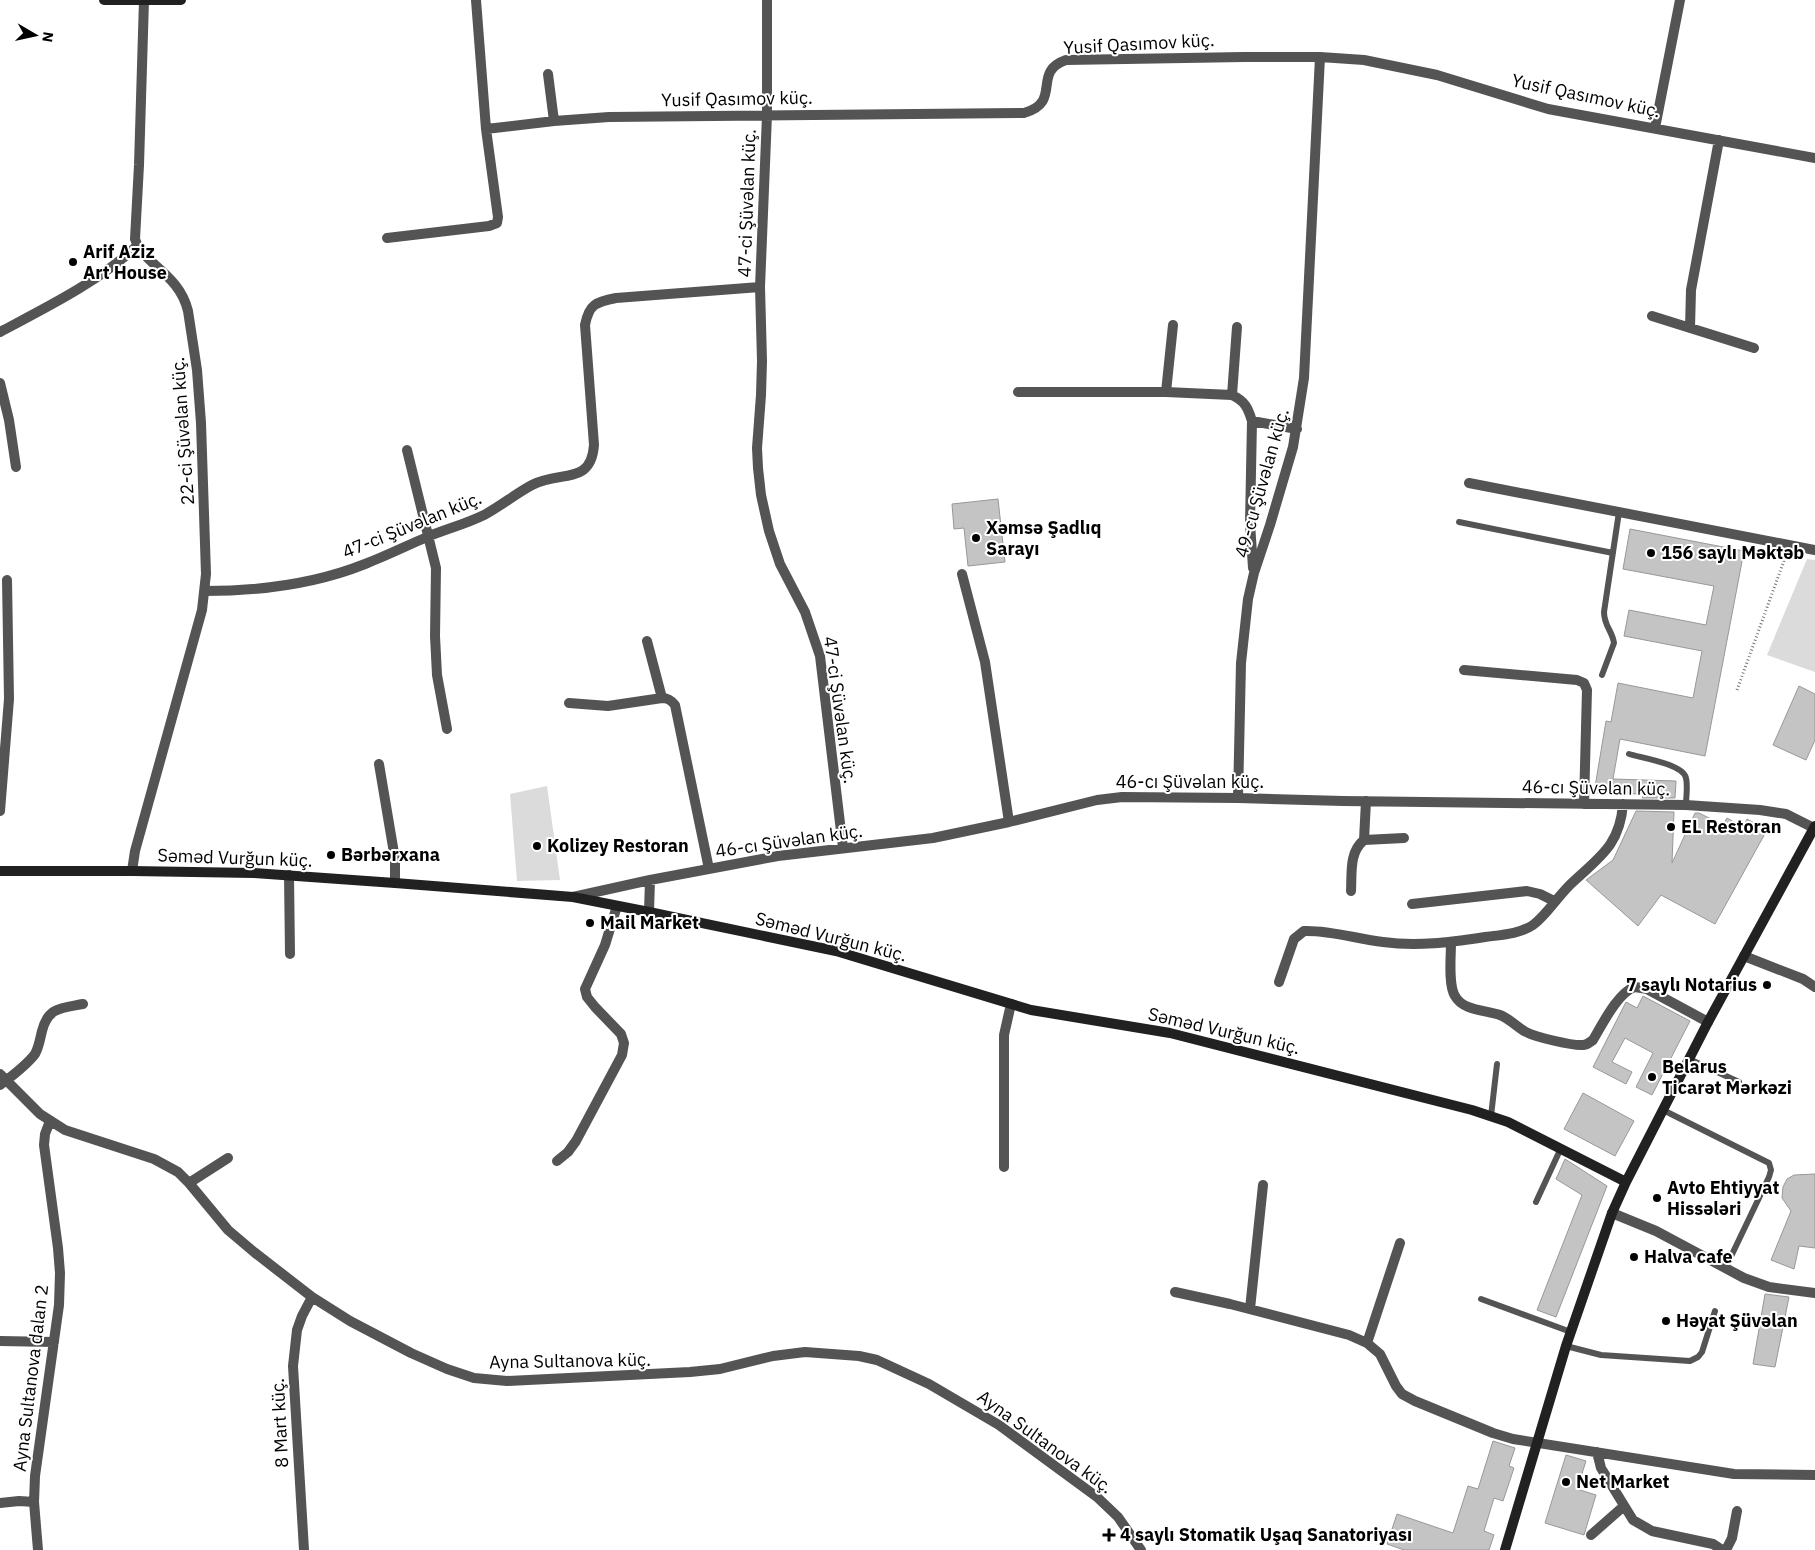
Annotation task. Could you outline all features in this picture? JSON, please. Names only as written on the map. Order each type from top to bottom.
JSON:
[{"type":"street","points":[[104,0],[181,0]]},
{"type":"street","points":[[0,332],[106,271],[121,261],[137,246],[134,231],[139,165],[144,0]]},
{"type":"street","points":[[387,238],[489,226],[497,223],[498,217],[486,129],[476,0]]},
{"type":"street","name":"47-ci Şüvəlan küç.","points":[[767,0],[767,115],[760,286],[761,395],[757,448],[761,495],[769,531],[780,564],[805,612],[820,656],[843,848]]},
{"type":"street","points":[[1655,128],[1680,0]]},
{"type":"street","name":"Yusif Qasımov küç.","points":[[486,129],[609,117],[1024,113],[1036,110],[1043,103],[1051,69],[1057,63],[1066,60],[1320,57],[1364,60],[1413,69],[1548,109],[1815,158]]},
{"type":"street","name":"49-cu Şüvəlan küç.","points":[[1238,798],[1241,663],[1248,599],[1297,429],[1304,378],[1320,57]]},
{"type":"street","points":[[548,74],[554,121]]},
{"type":"street","points":[[1690,328],[1691,290],[1719,140]]},
{"type":"street","name":"22-ci Şüvəlan küç.","points":[[132,871],[135,851],[198,625],[205,591],[199,391],[188,311],[185,299],[180,291],[137,246]]},
{"type":"street","name":"47-ci Şüvəlan küç.","points":[[205,591],[253,588],[320,578],[363,565],[428,536],[485,514],[540,481],[579,473],[588,467],[593,458],[594,444],[585,325],[592,306],[601,301],[616,298],[760,286]]},
{"type":"street","points":[[1652,316],[1754,348]]},
{"type":"street","points":[[1166,392],[1173,324]]},
{"type":"street","points":[[1232,395],[1237,327]]},
{"type":"street","points":[[0,383],[9,420],[16,467]]},
{"type":"street","points":[[1018,392],[1166,392],[1232,395],[1241,399],[1248,407],[1252,421],[1250,522],[1254,573]]},
{"type":"street","points":[[1252,421],[1297,429]]},
{"type":"street","points":[[407,450],[436,568],[435,636],[437,675],[447,729]]},
{"type":"street","points":[[1469,483],[1815,550]]},
{"type":"street","points":[[962,574],[985,662],[1009,822]]},
{"type":"street","points":[[0,811],[8,699],[6,580]]},
{"type":"street","points":[[647,641],[662,698]]},
{"type":"street","points":[[1464,670],[1576,680],[1584,683],[1587,690],[1584,804]]},
{"type":"street","points":[[569,704],[608,706],[666,698],[675,705],[709,869]]},
{"type":"street","points":[[379,764],[395,859],[395,883]]},
{"type":"street","name":"46-cı Şüvəlan küç.","points":[[573,898],[650,880],[778,856],[920,840],[1009,822],[1110,798],[1238,798],[1686,806],[1760,810],[1786,814],[1814,827]]},
{"type":"street","points":[[1364,840],[1366,801]]},
{"type":"street","points":[[1279,982],[1294,939],[1304,931],[1405,944],[1450,942],[1518,932],[1531,926],[1610,846],[1622,821],[1623,804]]},
{"type":"street","points":[[1505,1550],[1566,1346],[1612,1213],[1708,1022],[1814,827]]},
{"type":"street","points":[[1351,891],[1354,854],[1357,846],[1364,840],[1404,838]]},
{"type":"street","name":"Səməd Vurğun küç.","points":[[0,871],[221,872],[289,875],[573,898],[649,912],[836,951],[1045,1013],[1170,1033],[1490,1116],[1508,1122],[1626,1182]]},
{"type":"street","points":[[289,875],[290,954]]},
{"type":"street","points":[[649,912],[650,880]]},
{"type":"street","points":[[1412,904],[1527,891],[1540,894],[1554,901]]},
{"type":"street","points":[[557,1161],[568,1152],[576,1141],[622,1055],[624,1043],[621,1034],[587,997],[585,989],[606,944],[617,906]]},
{"type":"street","points":[[1450,942],[1452,988],[1455,997],[1460,1003],[1507,1018],[1524,1031],[1533,1035],[1578,1045],[1589,1043],[1616,1004],[1626,992],[1635,987],[1647,989],[1708,1022]]},
{"type":"street","points":[[1744,956],[1803,978],[1815,987]]},
{"type":"street","points":[[2,1080],[27,1063],[36,1052],[46,1020],[50,1014],[58,1009],[83,1004]]},
{"type":"street","points":[[1004,1167],[1004,1035],[1011,1004]]},
{"type":"street","name":"Ayna Sultanova küç.","points":[[2,1080],[50,1121],[73,1133],[154,1159],[178,1172],[228,1230],[312,1297],[411,1353],[462,1375],[487,1380],[690,1372],[720,1369],[773,1356],[805,1352],[859,1356],[877,1360],[929,1384],[999,1425],[1097,1497],[1118,1517],[1141,1550]]},
{"type":"street","name":"Ayna Sultanova dalan 2","points":[[38,1550],[34,1502],[35,1476],[59,1305],[60,1273],[44,1145],[45,1134],[50,1121]]},
{"type":"street","points":[[189,1183],[228,1158]]},
{"type":"street","points":[[1250,1309],[1263,1185]]},
{"type":"street","points":[[1612,1213],[1656,1231],[1744,1278],[1769,1287],[1815,1294]]},
{"type":"street","points":[[1367,1343],[1400,1243]]},
{"type":"street","points":[[1176,1292],[1349,1335],[1367,1343],[1380,1354],[1402,1394],[1493,1433],[1537,1444],[1734,1474],[1815,1475]]},
{"type":"street","name":"8 Mart küç.","points":[[304,1550],[293,1366],[297,1330],[312,1297]]},
{"type":"street","points":[[0,1341],[54,1342]]},
{"type":"street","points":[[1597,1452],[1601,1468],[1633,1520],[1652,1531],[1713,1544],[1724,1550],[1732,1538],[1737,1511]]},
{"type":"street","points":[[0,1504],[19,1501],[34,1502]]},
{"type":"street","points":[[1591,1534],[1624,1506]]},
{"type":"lane","points":[[1602,675],[1614,643],[1614,638],[1604,620],[1619,512]]},
{"type":"lane","points":[[1459,522],[1613,552]]},
{"type":"lane","points":[[1629,754],[1676,767],[1684,773],[1687,778],[1686,806]]},
{"type":"lane","points":[[1689,1059],[1739,1082]]},
{"type":"lane","points":[[1490,1116],[1497,1064]]},
{"type":"lane","points":[[1663,1110],[1769,1163],[1771,1170],[1769,1177],[1725,1268]]},
{"type":"lane","points":[[1536,1202],[1561,1148]]},
{"type":"lane","points":[[1481,1299],[1571,1332]]},
{"type":"lane","points":[[1566,1346],[1601,1356],[1690,1361],[1698,1358],[1702,1352],[1715,1311]]},
{"type":"path","points":[[1737,690],[1790,545]]},
{"type":"shaded area","points":[[1807,559],[1815,560],[1815,672],[1767,655]]},
{"type":"shaded area","points":[[547,786],[560,880],[517,881],[510,794]]},
{"type":"building","points":[[998,499],[1005,562],[968,566],[964,528],[954,529],[952,504]]},
{"type":"building","points":[[1630,529],[1744,551],[1705,756],[1620,739],[1613,779],[1676,781],[1675,798],[1642,798],[1644,794],[1594,793],[1606,721],[1611,722],[1618,683],[1693,698],[1702,651],[1624,636],[1629,610],[1706,625],[1714,586],[1623,569]]},
{"type":"building","points":[[1799,686],[1815,694],[1815,740],[1806,760],[1773,745]]},
{"type":"building","points":[[1636,811],[1674,812],[1672,863],[1695,813],[1699,813],[1723,825],[1727,818],[1743,827],[1747,819],[1767,830],[1715,924],[1661,895],[1638,926],[1586,880],[1613,860]]},
{"type":"building","points":[[1643,996],[1690,1021],[1652,1095],[1636,1087],[1653,1053],[1625,1038],[1612,1062],[1632,1072],[1626,1084],[1593,1067],[1626,1002],[1637,1008]]},
{"type":"building","points":[[1583,1093],[1634,1121],[1615,1156],[1564,1129]]},
{"type":"building","points":[[1565,1159],[1607,1186],[1556,1317],[1537,1310],[1582,1195],[1556,1179]]},
{"type":"building","points":[[1815,1174],[1815,1248],[1799,1246],[1794,1269],[1771,1260],[1791,1211],[1782,1198],[1783,1187],[1787,1179],[1794,1175]]},
{"type":"building","points":[[1765,1294],[1789,1297],[1775,1367],[1753,1364]]},
{"type":"building","points":[[1493,1441],[1515,1448],[1509,1466],[1514,1468],[1503,1501],[1494,1498],[1484,1531],[1494,1535],[1489,1550],[1404,1550],[1387,1544],[1397,1514],[1453,1533],[1468,1486],[1478,1489]]},
{"type":"building","points":[[1566,1455],[1586,1461],[1577,1489],[1596,1495],[1584,1535],[1545,1523]]},
{"type":"place","name":"Arif Aziz Art House","points":[[73,262]]},
{"type":"place","name":"Xəmsə Şadlıq Sarayı","points":[[976,538]]},
{"type":"place","name":"156 saylı Məktəb","points":[[1651,553]]},
{"type":"place","name":"EL Restoran","points":[[1671,827]]},
{"type":"place","name":"Kolizey Restoran","points":[[537,846]]},
{"type":"place","name":"Bərbərxana","points":[[331,855]]},
{"type":"place","name":"Mail Market","points":[[590,923]]},
{"type":"place","name":"7 saylı Notarius","points":[[1767,985]]},
{"type":"place","name":"Belarus Ticarət Mərkəzi","points":[[1652,1077]]},
{"type":"place","name":"Avto Ehtiyyat Hissələri","points":[[1657,1198]]},
{"type":"place","name":"Halva cafe","points":[[1634,1257]]},
{"type":"place","name":"Həyat Şüvəlan","points":[[1666,1321]]},
{"type":"place","name":"Net Market","points":[[1566,1482]]},
{"type":"place","name":"4 saylı Stomatik Uşaq Sanatoriyası","points":[[1109,1535]]}]
